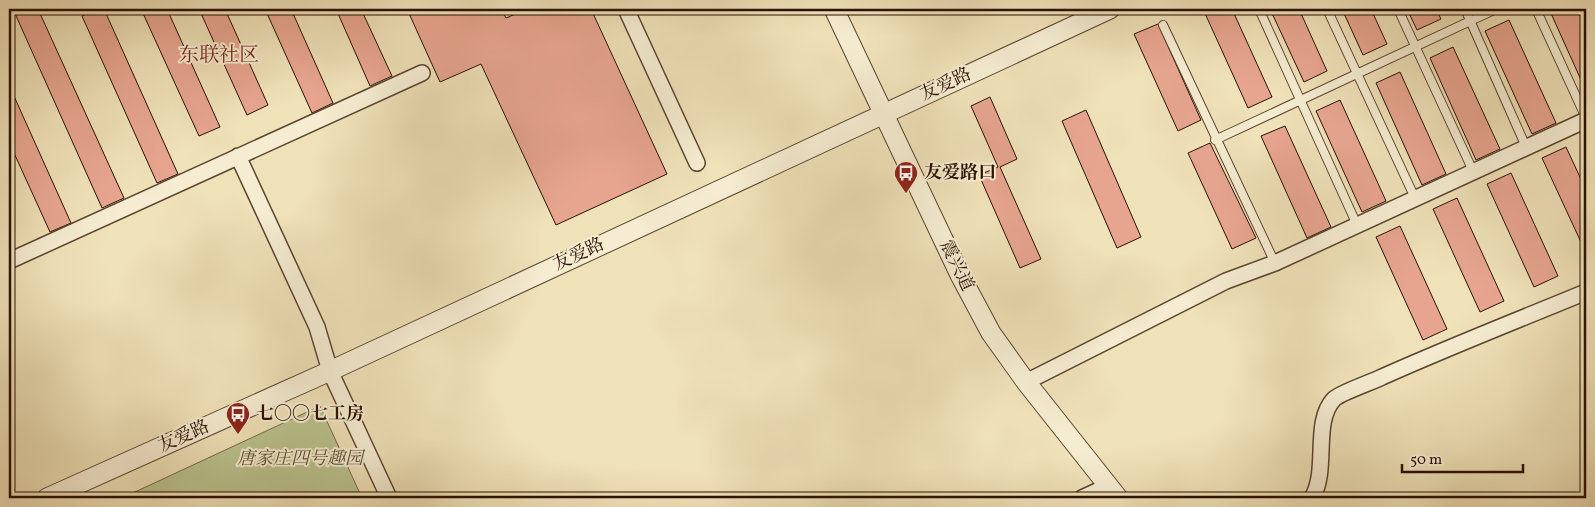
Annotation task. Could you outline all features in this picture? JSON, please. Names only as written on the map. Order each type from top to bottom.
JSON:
[{"type":"street","points":[[626,9],[697,163]]},
{"type":"street","name":"震兴道","points":[[834,9],[960,275],[992,333],[1026,382],[1113,492]]},
{"type":"street","name":"友爱路","points":[[47,498],[330,371],[1110,9]]},
{"type":"street","points":[[9,261],[422,72]]},
{"type":"street","points":[[1026,382],[1226,281],[1275,263],[1586,119]]},
{"type":"street","points":[[238,156],[317,328],[330,371],[389,498]]},
{"type":"street","points":[[1312,498],[1317,490],[1320,474],[1324,416],[1334,399],[1432,355],[1586,292]]},
{"type":"street","points":[[1082,498],[1113,492]]},
{"type":"lane","points":[[1259,9],[1357,225]]},
{"type":"lane","points":[[1327,9],[1415,198]]},
{"type":"lane","points":[[1398,9],[1473,171]]},
{"type":"lane","points":[[1465,9],[1526,147]]},
{"type":"lane","points":[[1215,140],[1496,9]]},
{"type":"lane","points":[[1536,9],[1586,119]]},
{"type":"lane","points":[[1162,25],[1275,263]]},
{"type":"green space","name":"唐家庄四号趣园","points":[[320,406],[362,498],[122,498]]},
{"type":"building","points":[[13,9],[38,9],[124,198],[102,208]]},
{"type":"building","points":[[98,9],[104,9],[178,174],[157,183],[82,16]]},
{"type":"building","points":[[141,9],[167,9],[220,127],[199,136]]},
{"type":"building","points":[[199,9],[225,9],[268,105],[247,115]]},
{"type":"building","points":[[265,9],[291,9],[333,103],[312,113]]},
{"type":"building","points":[[336,9],[361,9],[392,76],[370,86]]},
{"type":"building","points":[[407,9],[501,9],[506,18],[527,9],[591,9],[667,174],[556,225],[481,64],[440,82]]},
{"type":"building","points":[[1203,9],[1232,9],[1272,97],[1248,108]]},
{"type":"building","points":[[1270,9],[1299,9],[1327,71],[1304,82]]},
{"type":"building","points":[[1342,9],[1371,9],[1387,44],[1363,55]]},
{"type":"building","points":[[1407,9],[1436,9],[1441,19],[1417,30]]},
{"type":"building","points":[[1549,9],[1577,9],[1586,28],[1586,91]]},
{"type":"building","points":[[1509,20],[1556,123],[1532,134],[1485,31]]},
{"type":"building","points":[[1158,24],[1201,120],[1178,131],[1134,34]]},
{"type":"building","points":[[1453,47],[1500,149],[1476,160],[1430,58]]},
{"type":"building","points":[[1400,72],[1446,174],[1422,185],[1376,83]]},
{"type":"building","points":[[9,85],[71,223],[50,232],[9,142]]},
{"type":"building","points":[[990,97],[1017,159],[1000,167],[1041,259],[1020,268],[979,175],[998,167],[971,106]]},
{"type":"building","points":[[1340,100],[1386,201],[1362,212],[1316,111]]},
{"type":"building","points":[[1086,110],[1141,237],[1117,248],[1062,121]]},
{"type":"building","points":[[1285,126],[1331,227],[1307,238],[1261,136]]},
{"type":"building","points":[[1210,143],[1256,238],[1232,249],[1188,153]]},
{"type":"building","points":[[1566,147],[1586,190],[1586,253],[1542,158]]},
{"type":"building","points":[[1511,173],[1558,276],[1534,287],[1487,184]]},
{"type":"building","points":[[1457,198],[1504,301],[1480,312],[1433,209]]},
{"type":"building","points":[[1400,226],[1447,329],[1423,340],[1376,237]]},
{"type":"place","name":"友爱路口","points":[[906,194]]},
{"type":"place","name":"七〇〇七工房","points":[[238,435]]},
{"type":"district","name":"东联社区","points":[[219,56]]}]
